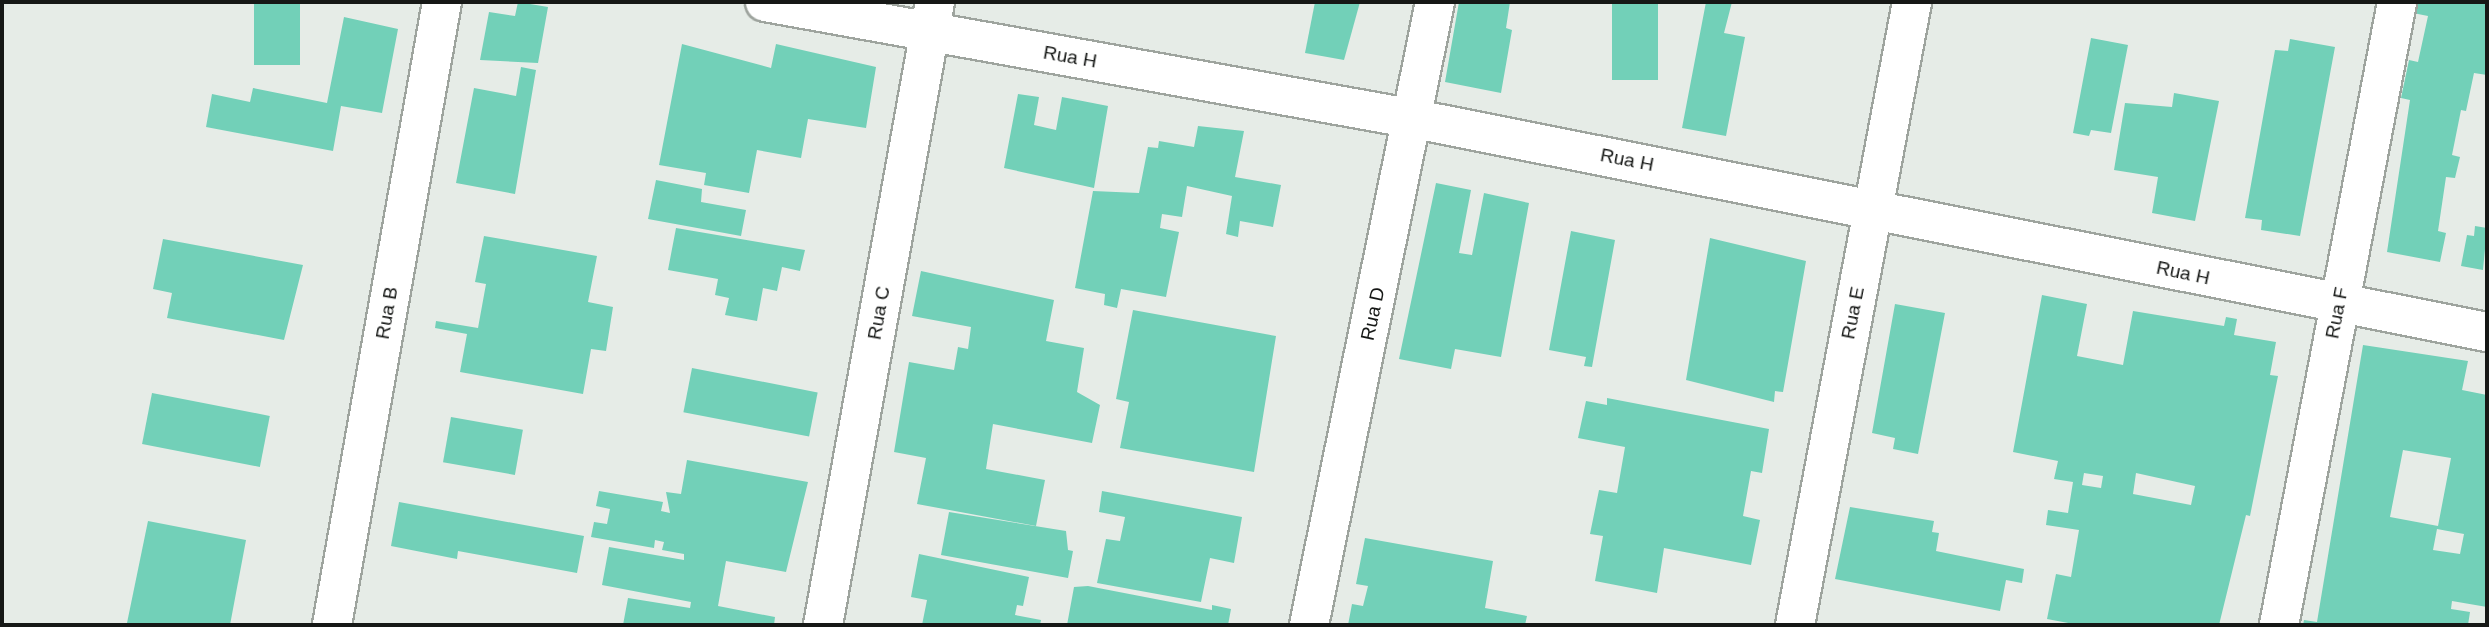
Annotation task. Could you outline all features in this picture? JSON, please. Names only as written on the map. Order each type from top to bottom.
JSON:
[{"type":"street","name":"Rua B","points":[[332,625],[442,2]]},
{"type":"street","name":"Rua H","points":[[765,2],[932,16],[1414,119],[1873,207],[2339,306],[2487,332]]},
{"type":"street","name":"Rua D","points":[[1309,625],[1414,119],[1435,2]]},
{"type":"street","name":"Rua E","points":[[1795,625],[1912,2]]},
{"type":"street","name":"Rua F","points":[[2280,625],[2397,2]]},
{"type":"street","name":"Rua C","points":[[823,625],[932,16]]},
{"type":"building","points":[[254,2],[300,2],[300,65],[254,65]]},
{"type":"building","points":[[518,2],[548,7],[538,63],[480,60],[489,12],[515,16]]},
{"type":"building","points":[[1315,2],[1360,2],[1344,60],[1305,53]]},
{"type":"building","points":[[1459,2],[1510,2],[1506,28],[1512,30],[1501,93],[1445,82]]},
{"type":"building","points":[[1612,2],[1658,2],[1658,80],[1612,80]]},
{"type":"building","points":[[1706,2],[1732,2],[1724,33],[1745,37],[1726,136],[1682,128]]},
{"type":"building","points":[[2415,2],[2487,2],[2487,75],[2474,73],[2466,111],[2461,110],[2452,155],[2460,157],[2455,178],[2446,177],[2438,231],[2446,233],[2440,262],[2387,252],[2410,100],[2401,98],[2409,60],[2418,62],[2428,16],[2413,13]]},
{"type":"building","points":[[344,17],[398,29],[382,113],[341,106],[333,151],[206,127],[212,94],[250,102],[253,88],[327,103]]},
{"type":"building","points":[[2091,38],[2128,45],[2111,133],[2091,130],[2089,136],[2073,133]]},
{"type":"building","points":[[2290,39],[2335,47],[2300,236],[2261,230],[2262,220],[2245,218],[2275,50],[2288,51]]},
{"type":"building","points":[[682,44],[771,68],[776,44],[876,67],[866,128],[808,119],[801,158],[757,150],[749,193],[704,185],[706,173],[659,165]]},
{"type":"building","points":[[521,67],[536,70],[515,194],[456,183],[474,88],[516,96]]},
{"type":"building","points":[[2174,93],[2219,101],[2195,221],[2152,213],[2158,177],[2114,170],[2125,103],[2172,107]]},
{"type":"building","points":[[1018,94],[1039,97],[1034,125],[1056,130],[1062,97],[1108,106],[1094,188],[1004,168]]},
{"type":"building","points":[[1198,126],[1244,131],[1235,177],[1281,185],[1273,227],[1240,221],[1238,237],[1226,234],[1232,196],[1187,186],[1182,217],[1162,214],[1160,228],[1179,232],[1166,297],[1121,289],[1117,308],[1104,305],[1105,294],[1075,288],[1093,191],[1139,193],[1148,147],[1158,148],[1159,141],[1194,147]]},
{"type":"building","points":[[656,180],[702,189],[701,202],[746,210],[741,236],[648,219]]},
{"type":"building","points":[[1436,183],[1471,190],[1459,253],[1472,255],[1484,193],[1529,203],[1501,357],[1455,349],[1451,369],[1399,359]]},
{"type":"building","points":[[2475,226],[2487,228],[2483,270],[2461,266],[2467,235],[2474,236]]},
{"type":"building","points":[[676,228],[805,250],[800,271],[782,267],[777,291],[763,288],[757,321],[725,315],[729,298],[715,295],[718,279],[668,270]]},
{"type":"building","points":[[1571,231],[1615,240],[1592,367],[1584,366],[1586,357],[1549,350]]},
{"type":"building","points":[[484,236],[597,256],[588,302],[613,307],[606,351],[591,349],[583,394],[460,372],[467,334],[435,328],[436,321],[478,328],[486,284],[475,282]]},
{"type":"building","points":[[1710,238],[1806,261],[1783,392],[1775,391],[1774,402],[1686,380]]},
{"type":"building","points":[[163,239],[303,265],[284,340],[167,318],[172,293],[153,289]]},
{"type":"building","points":[[921,271],[1054,300],[1046,341],[1084,348],[1077,392],[1100,405],[1092,443],[993,424],[986,469],[1045,480],[1036,526],[917,504],[926,458],[894,452],[909,362],[954,370],[958,347],[968,349],[971,327],[912,316]]},
{"type":"building","points":[[2042,295],[2087,304],[2077,356],[2123,365],[2133,311],[2224,326],[2226,317],[2237,319],[2234,335],[2276,342],[2270,375],[2278,376],[2250,516],[2246,515],[2219,625],[2079,625],[2047,619],[2056,574],[2071,577],[2079,530],[2046,525],[2048,510],[2068,513],[2073,482],[2054,479],[2058,461],[2013,452]],"holes":[[[2084,473],[2103,476],[2101,488],[2082,485]],[[2136,473],[2195,486],[2191,505],[2133,494]]]},
{"type":"building","points":[[1895,304],[1945,313],[1918,454],[1893,449],[1895,438],[1872,433]]},
{"type":"building","points":[[1133,310],[1276,336],[1254,472],[1120,448],[1129,402],[1116,399]]},
{"type":"building","points":[[2363,345],[2468,361],[2462,390],[2487,395],[2487,607],[2452,601],[2451,609],[2470,612],[2468,625],[2303,625],[2304,620],[2317,622]],"holes":[[[2403,450],[2451,458],[2438,526],[2390,517]],[[2437,529],[2464,534],[2460,554],[2433,550]]]},
{"type":"building","points":[[692,368],[818,392],[809,437],[683,412]]},
{"type":"building","points":[[152,393],[270,416],[260,467],[142,444]]},
{"type":"building","points":[[1607,398],[1769,429],[1762,473],[1751,471],[1743,516],[1760,520],[1751,565],[1664,548],[1657,593],[1595,581],[1603,536],[1590,534],[1599,490],[1617,493],[1625,447],[1578,438],[1586,401],[1607,405]]},
{"type":"building","points":[[451,417],[523,430],[515,475],[443,462]]},
{"type":"building","points":[[687,460],[808,482],[786,572],[726,561],[718,606],[775,617],[774,625],[623,625],[628,598],[690,608],[691,602],[602,585],[609,547],[684,560],[684,554],[662,550],[664,542],[655,540],[654,548],[591,537],[594,522],[607,524],[610,509],[596,506],[599,491],[663,502],[661,511],[670,513],[666,492],[681,494]]},
{"type":"building","points":[[1102,491],[1242,517],[1234,563],[1210,558],[1201,602],[1097,583],[1106,539],[1120,541],[1125,517],[1099,512]]},
{"type":"building","points":[[399,502],[584,536],[577,573],[458,551],[457,559],[391,546]]},
{"type":"building","points":[[1850,507],[1934,521],[1932,532],[1939,533],[1936,551],[2024,569],[2022,583],[2006,580],[2000,611],[1835,579]]},
{"type":"building","points":[[949,512],[1066,531],[1068,550],[1073,551],[1068,578],[941,555]]},
{"type":"building","points":[[148,521],[246,540],[230,625],[127,623]]},
{"type":"building","points":[[1365,538],[1493,561],[1485,608],[1527,616],[1525,625],[1348,625],[1352,604],[1363,606],[1368,586],[1356,584]]},
{"type":"building","points":[[919,554],[1029,577],[1023,606],[1017,605],[1015,615],[1041,620],[1040,625],[922,625],[927,600],[911,597]]},
{"type":"building","points":[[1088,586],[1212,610],[1212,605],[1231,609],[1228,625],[1067,625],[1074,587]]}]
